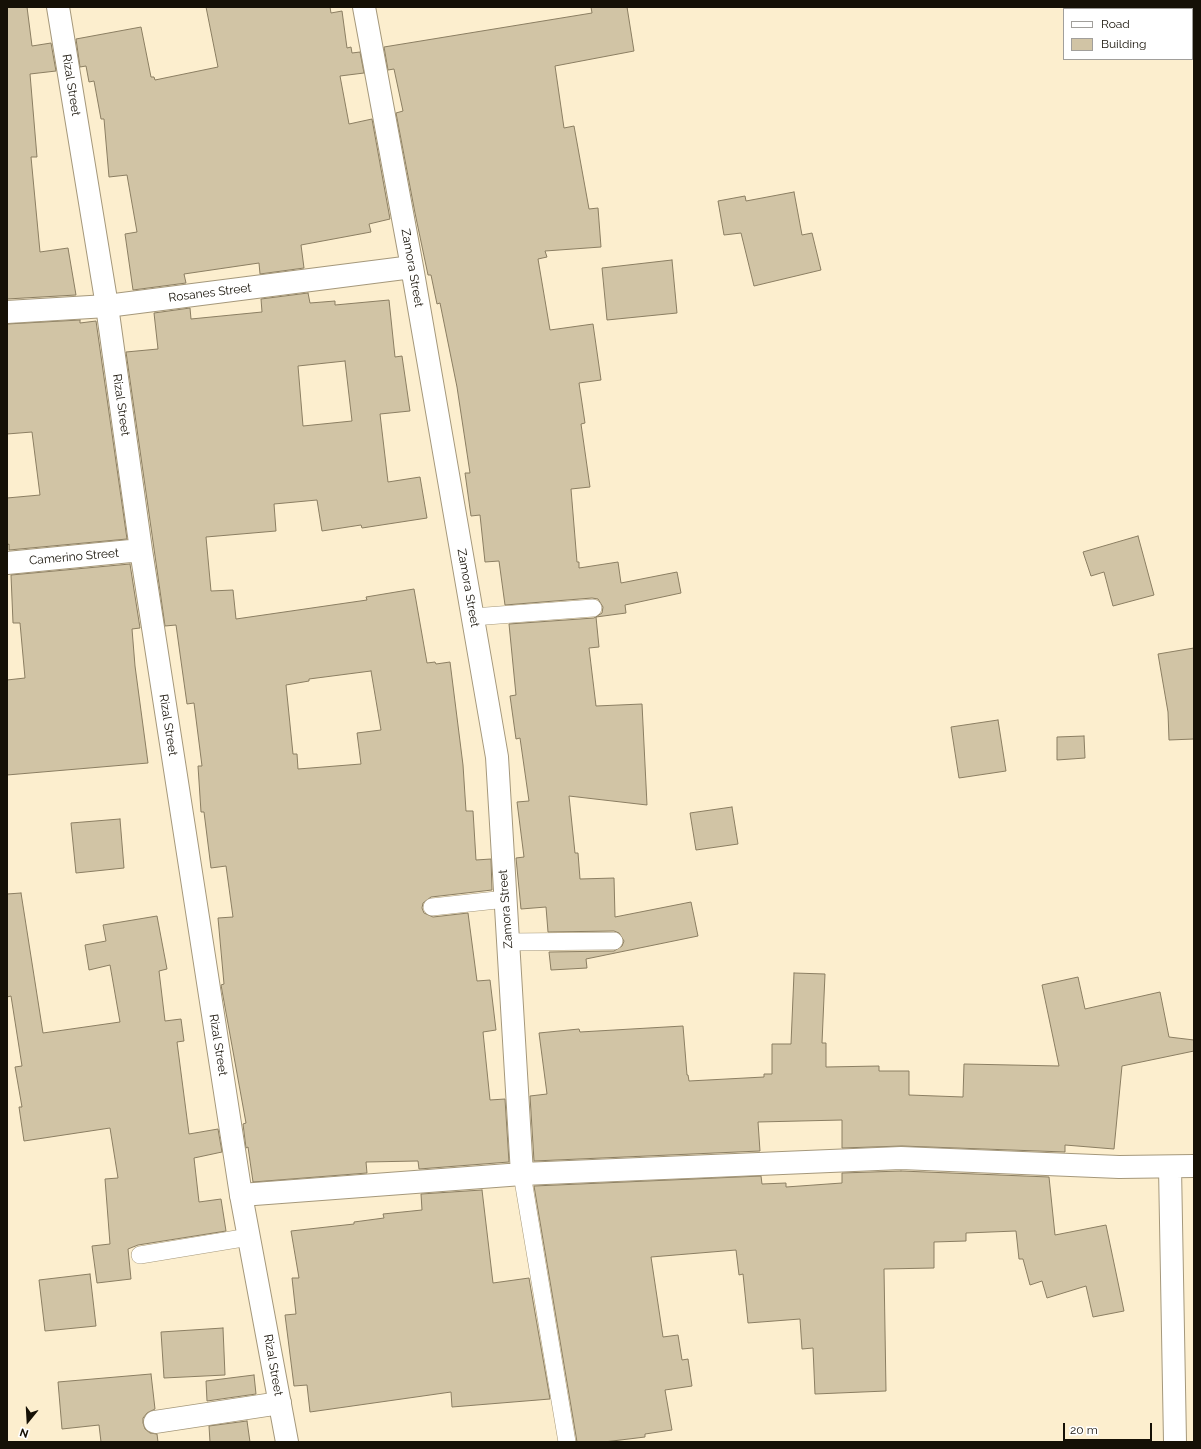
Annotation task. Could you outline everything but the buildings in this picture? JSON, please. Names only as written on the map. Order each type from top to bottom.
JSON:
[{"type":"street","name":"Rizal Street","points":[[58,7],[107,306],[141,550],[241,1195],[287,1442]]},
{"type":"street","name":"Zamora Street","points":[[364,7],[412,267],[497,758],[522,1174]]},
{"type":"street","name":"Rosanes Street","points":[[7,312],[107,306],[412,267]]},
{"type":"street","name":"Camerino Street","points":[[7,563],[141,550]]},
{"type":"street","points":[[241,1195],[522,1174],[901,1158],[1119,1167],[1194,1166]]},
{"type":"street","points":[[1170,1167],[1175,1442]]},
{"type":"street","points":[[155,1422],[280,1404]]},
{"type":"lane","points":[[473,617],[593,608]]},
{"type":"lane","points":[[432,908],[506,899]]},
{"type":"lane","points":[[508,942],[614,941]]},
{"type":"lane","points":[[522,1174],[567,1442]]},
{"type":"lane","points":[[140,1255],[249,1237]]}]
